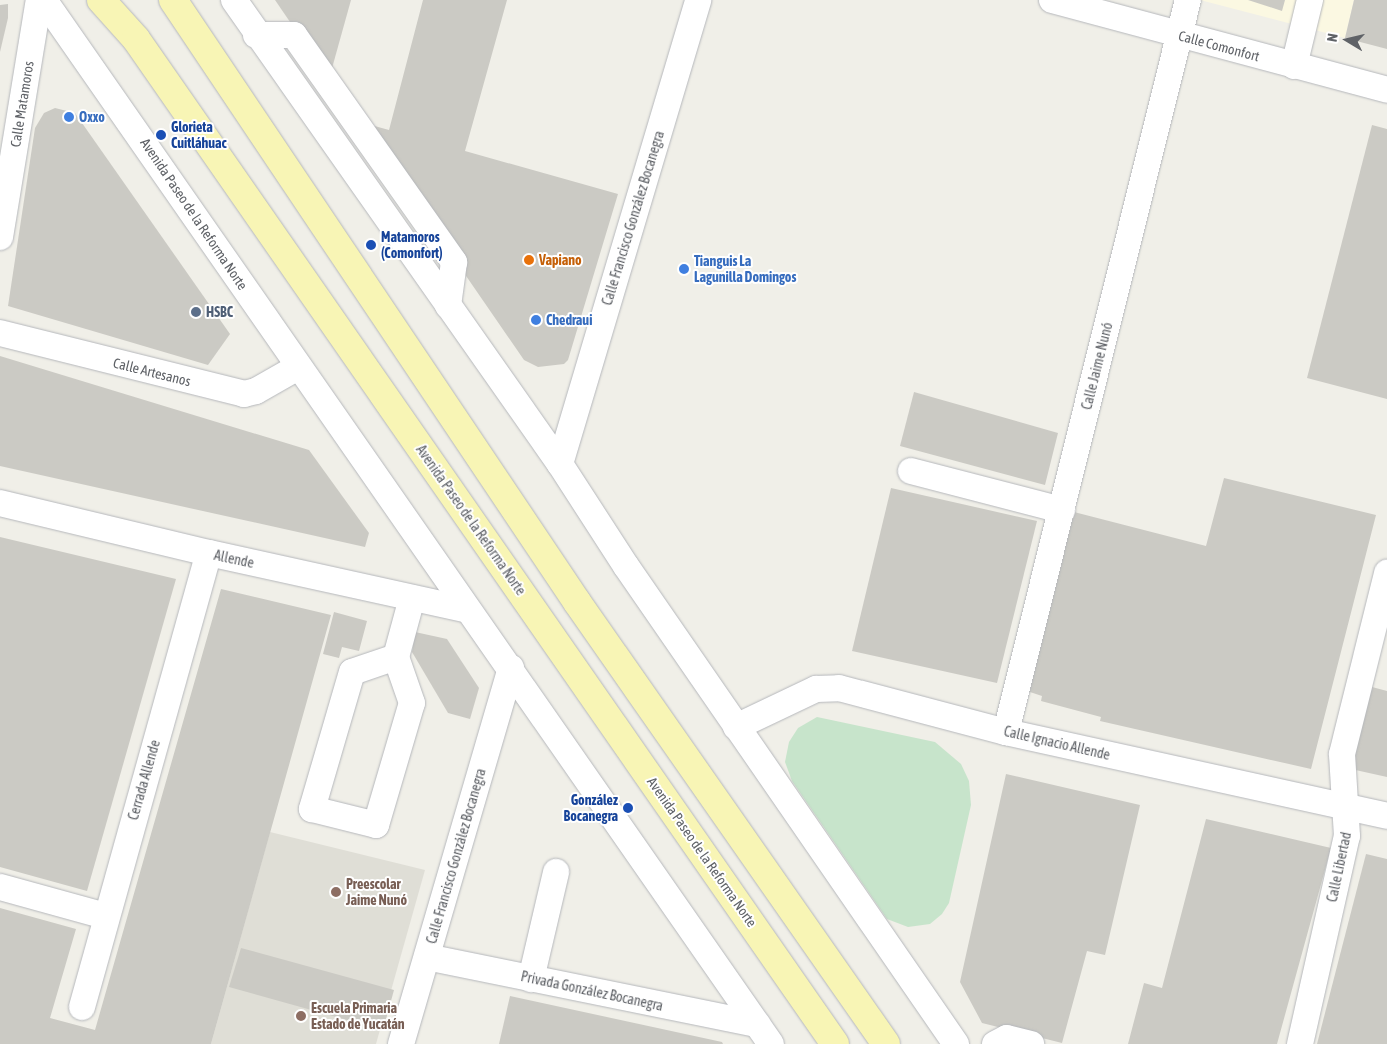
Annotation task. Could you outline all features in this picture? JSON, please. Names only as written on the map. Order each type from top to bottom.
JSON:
[{"type":"main road","name":"Avenida Paseo de la Reforma Norte","points":[[101,0],[136,39],[835,1044]]},
{"type":"main road","points":[[173,0],[577,602],[886,1044]]},
{"type":"street","name":"Calle Matamoros","points":[[0,237],[39,0]]},
{"type":"street","name":"Avenida Paseo de la Reforma Norte","points":[[44,0],[468,610],[511,668],[764,1034]]},
{"type":"street","points":[[234,0],[256,35],[560,464],[736,727],[956,1044]]},
{"type":"street","name":"Calle Francisco González Bocanegra","points":[[560,464],[698,0]]},
{"type":"street","name":"Calle Comonfort","points":[[1052,0],[1387,90]]},
{"type":"street","name":"Calle Jaime Nunó","points":[[1006,732],[1177,35],[1188,0]]},
{"type":"street","points":[[1294,66],[1310,0]]},
{"type":"street","name":"Calle Artesanos","points":[[0,333],[244,394],[256,391],[298,366]]},
{"type":"street","points":[[911,471],[1062,510]]},
{"type":"street","name":"Allende","points":[[0,503],[208,553],[468,610]]},
{"type":"street","name":"Cerrada Allende","points":[[82,1007],[105,916],[208,553]]},
{"type":"street","name":"Calle Libertad","points":[[1300,1044],[1347,836],[1347,807],[1341,776],[1342,754],[1387,573]]},
{"type":"street","points":[[396,657],[352,672],[312,808],[376,826],[412,703],[396,657],[412,598]]},
{"type":"street","name":"Calle Francisco González Bocanegra","points":[[401,1044],[511,668]]},
{"type":"street","name":"Calle Ignacio Allende","points":[[736,727],[816,689],[838,688],[1006,732],[1387,816]]},
{"type":"street","points":[[531,979],[556,872]]},
{"type":"street","points":[[0,887],[105,916]]},
{"type":"street","name":"Privada González Bocanegra","points":[[426,957],[531,979],[764,1034]]},
{"type":"street","points":[[994,1044],[1007,1038],[1031,1044]]},
{"type":"shaded area","points":[[1200,0],[1354,0],[1345,38]]},
{"type":"shaded area","name":"Preescolar Jaime Nunó","points":[[270,832],[425,870],[376,1044],[211,1044]]},
{"type":"green space","points":[[817,717],[935,742],[961,764],[969,781],[971,805],[949,903],[942,914],[930,924],[908,927],[887,919],[792,781],[785,762],[789,742],[798,728]]},
{"type":"building","points":[[275,0],[351,0],[329,79]]},
{"type":"building","points":[[423,0],[507,0],[465,151],[618,194],[568,360],[564,364],[538,367],[524,360],[360,122],[389,130]]},
{"type":"building","points":[[1248,0],[1285,0],[1282,11]]},
{"type":"building","points":[[1354,0],[1387,0],[1387,49],[1345,38]]},
{"type":"building","points":[[8,4],[8,18],[0,52],[0,5]]},
{"type":"building","points":[[55,108],[75,113],[230,334],[208,365],[8,306],[35,128],[44,113]]},
{"type":"building","points":[[1372,125],[1387,129],[1387,399],[1307,378]]},
{"type":"building","points":[[0,356],[309,450],[369,533],[365,547],[0,466]]},
{"type":"building","points":[[914,392],[1058,433],[1045,485],[900,446]]},
{"type":"building","points":[[1224,478],[1376,515],[1311,769],[1100,721],[1101,717],[1041,701],[1042,696],[1027,691],[1074,512],[1206,546]]},
{"type":"building","points":[[891,488],[1037,521],[997,683],[852,651]]},
{"type":"building","points":[[0,537],[176,579],[87,891],[0,867]]},
{"type":"building","points":[[221,589],[331,615],[211,1044],[0,1044],[0,908],[76,929],[50,1018],[95,1030]]},
{"type":"building","points":[[334,612],[367,621],[359,651],[342,647],[339,658],[323,654]]},
{"type":"building","points":[[415,632],[447,639],[479,688],[470,719],[448,713],[412,652]]},
{"type":"building","points":[[1372,687],[1387,691],[1387,777],[1351,769]]},
{"type":"building","points":[[1006,774],[1140,805],[1105,955],[1087,951],[1062,1043],[982,1023],[960,982]]},
{"type":"building","points":[[1206,819],[1331,848],[1277,1044],[1128,1044],[1144,983],[1162,988]]},
{"type":"building","points":[[1366,854],[1387,859],[1387,1044],[1317,1044]]},
{"type":"building","points":[[241,948],[394,990],[383,1030],[229,987]]},
{"type":"building","points":[[510,996],[722,1042],[723,1044],[499,1044]]},
{"type":"place","name":"Oxxo","points":[[69,117]]},
{"type":"place","name":"Glorieta Cuitláhuac","points":[[161,135]]},
{"type":"place","name":"Matamoros (Comonfort)","points":[[371,245]]},
{"type":"place","name":"Vapiano","points":[[529,260]]},
{"type":"place","name":"Tianguis La Lagunilla Domingos","points":[[684,269]]},
{"type":"place","name":"HSBC","points":[[196,312]]},
{"type":"place","name":"Chedraui","points":[[536,320]]},
{"type":"place","name":"González Bocanegra","points":[[628,808]]},
{"type":"place","name":"Preescolar Jaime Nunó","points":[[336,892]]},
{"type":"place","name":"Escuela Primaria Estado de Yucatán","points":[[301,1016]]}]
